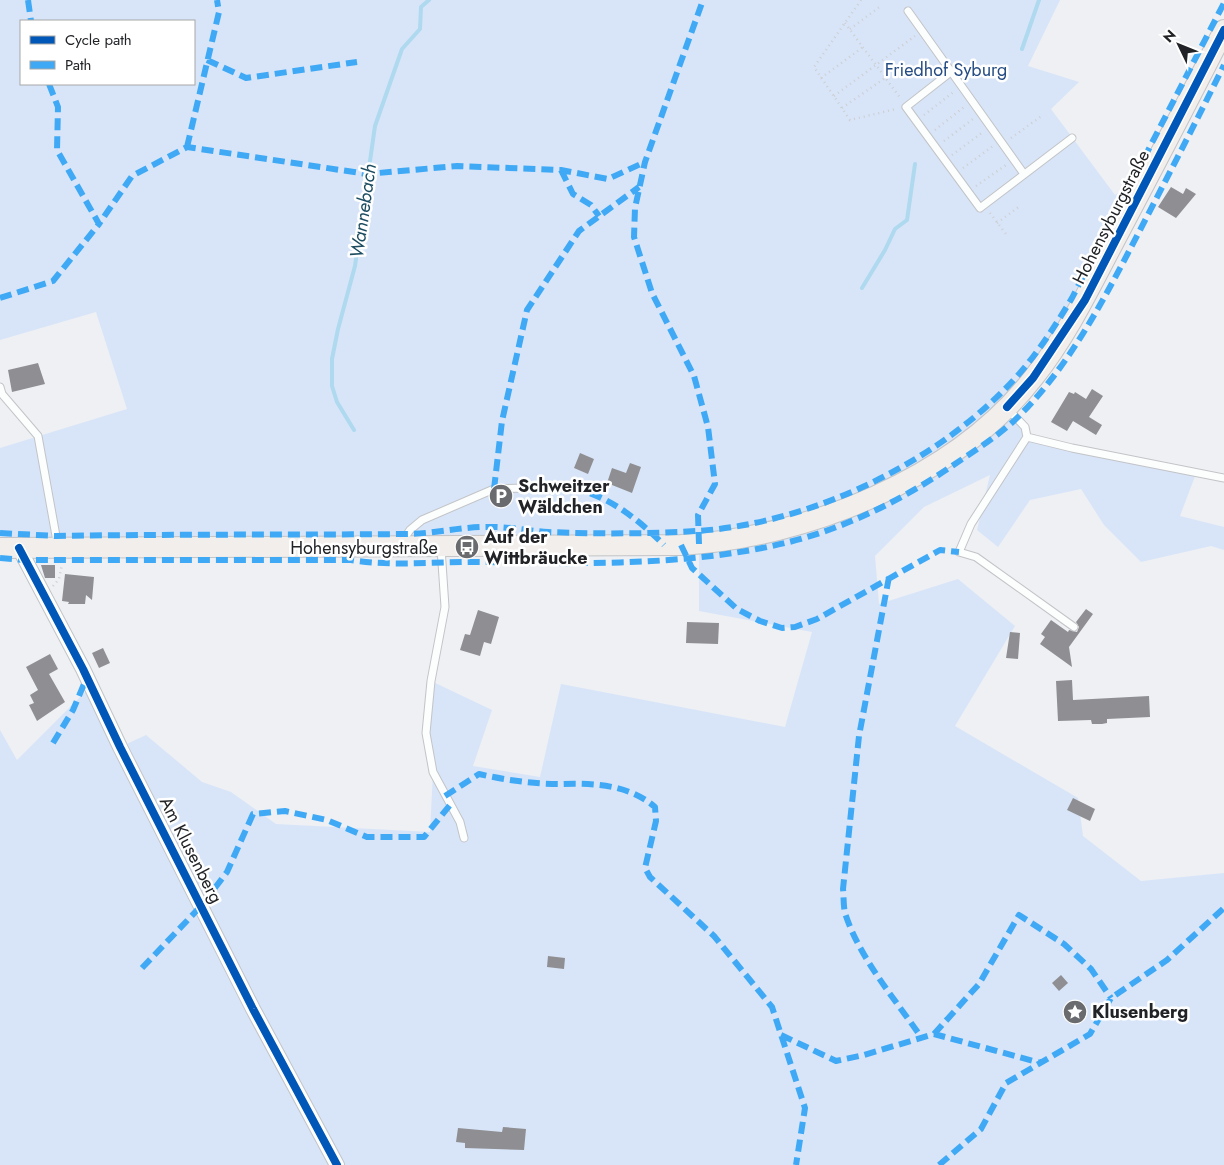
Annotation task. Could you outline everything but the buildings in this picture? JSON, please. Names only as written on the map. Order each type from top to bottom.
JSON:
[{"type":"main road","name":"Hohensyburgstraße","points":[[10,548],[399,548],[682,545],[724,541],[783,529],[843,510],[915,475],[974,435],[1007,407],[1033,378],[1085,300],[1224,30]]},
{"type":"street","name":"Am Klusenberg","points":[[10,548],[44,596],[83,669],[120,747],[266,1033],[337,1165]]},
{"type":"lane","points":[[908,11],[1024,174]]},
{"type":"lane","points":[[952,71],[906,107],[937,146],[980,208],[1072,138]]},
{"type":"lane","points":[[0,387],[2,394],[38,436],[62,549]]},
{"type":"lane","points":[[1007,407],[1025,427],[1027,437],[971,524],[959,552],[983,562],[1074,626]]},
{"type":"lane","points":[[1027,437],[1072,448],[1224,478]]},
{"type":"lane","points":[[399,548],[410,530],[422,520],[494,490],[555,487]]},
{"type":"lane","points":[[441,547],[445,607],[431,681],[426,733],[433,772],[460,822],[464,838]]},
{"type":"path","points":[[846,23],[906,107],[850,120],[814,68],[861,0]]},
{"type":"path","points":[[850,29],[882,5]]},
{"type":"path","points":[[834,96],[922,31]]},
{"type":"path","points":[[821,78],[863,47]]},
{"type":"path","points":[[842,108],[885,78]]},
{"type":"path","points":[[917,121],[962,86]]},
{"type":"path","points":[[928,135],[973,100]]},
{"type":"path","points":[[937,146],[982,113]]},
{"type":"path","points":[[956,173],[1043,115]]},
{"type":"path","points":[[946,159],[991,126]]},
{"type":"path","points":[[968,191],[1014,159]]},
{"type":"path","points":[[984,205],[1006,234]]},
{"type":"path","points":[[997,222],[1020,206]]},
{"type":"path","points":[[44,596],[59,579],[62,549]]},
{"type":"path","points":[[55,574],[60,575]]},
{"type":"green space","name":"Friedhof Syburg","points":[[0,0],[1060,0],[1028,66],[1079,82],[1051,109],[1115,195],[1153,169],[1007,407],[1018,417],[1027,437],[1197,471],[1180,516],[1224,527],[1224,550],[1211,546],[1141,562],[1104,525],[1081,489],[1030,500],[998,547],[977,530],[990,475],[924,507],[875,556],[879,604],[958,579],[1015,626],[955,726],[1078,798],[1083,836],[1141,881],[1224,873],[1224,1165],[0,1165],[0,730],[17,760],[91,686],[120,747],[146,735],[202,782],[231,792],[276,824],[430,832],[433,772],[426,733],[431,681],[492,710],[473,766],[540,777],[561,684],[785,727],[812,632],[699,611],[699,544],[0,548],[0,448],[127,409],[96,312],[0,340]]},
{"type":"waterway","name":"Wannebach","points":[[354,430],[337,402],[332,386],[332,359],[355,266],[375,126],[402,49],[420,29],[421,7],[429,0]]},
{"type":"waterway","points":[[1022,49],[1039,0]]},
{"type":"waterway","points":[[862,288],[885,250],[895,229],[907,220],[915,164]]},
{"type":"marked path","points":[[28,0],[31,20]]},
{"type":"marked path","points":[[187,147],[219,12],[217,0]]},
{"type":"marked path","points":[[699,544],[698,515],[715,484],[708,427],[694,376],[652,293],[634,237],[635,208],[645,162],[703,0]]},
{"type":"marked path","points":[[0,533],[56,536],[410,534],[483,527],[566,533],[679,532],[738,526],[780,517],[821,504],[862,487],[901,467],[938,444],[972,419],[1003,391],[1032,359],[1072,298],[1224,3]]},
{"type":"marked path","points":[[207,60],[246,78],[357,62]]},
{"type":"marked path","points":[[0,558],[24,560],[351,560],[401,563],[636,562],[674,560],[749,551],[829,530],[893,502],[952,466],[1004,430],[1038,396],[1071,353],[1112,283],[1224,65]]},
{"type":"marked path","points":[[49,85],[58,107],[57,150],[99,224],[132,176],[187,147],[367,174],[457,166],[561,170],[608,179],[645,162]]},
{"type":"marked path","points":[[561,170],[573,194],[591,205],[599,216]]},
{"type":"marked path","points":[[494,489],[502,421],[527,310],[579,231],[639,187]]},
{"type":"marked path","points":[[0,298],[53,281],[99,224]]},
{"type":"marked path","points":[[555,487],[571,488],[586,492],[615,505],[641,524],[664,545]]},
{"type":"marked path","points":[[681,545],[692,568],[737,609],[760,621],[782,628],[795,627],[817,619],[940,550],[959,552]]},
{"type":"marked path","points":[[889,577],[859,736],[843,889],[844,910],[852,932],[869,964],[921,1037]]},
{"type":"marked path","points":[[53,743],[73,710],[87,677]]},
{"type":"marked path","points":[[445,796],[479,774],[509,780],[550,784],[610,786],[645,799],[655,807],[656,821],[645,868],[650,877],[714,936],[772,1007],[805,1108],[796,1165]]},
{"type":"marked path","points":[[142,968],[202,905],[227,872],[253,814],[285,811],[327,820],[367,837],[424,837],[450,805]]},
{"type":"marked path","points":[[939,1165],[981,1129],[1006,1083],[1090,1034],[1111,998],[1167,960],[1224,908]]},
{"type":"marked path","points":[[934,1034],[979,984],[1019,915],[1064,944],[1091,969],[1111,998]]},
{"type":"marked path","points":[[781,1035],[836,1061],[864,1055],[934,1034],[1041,1063]]},
{"type":"cycle path","points":[[1007,407],[1033,378],[1085,300],[1224,30]]},
{"type":"cycle path","points":[[19,548],[83,669],[120,747],[253,1009],[337,1165]]},
{"type":"place","name":"Schweitzer Wäldchen","points":[[501,496]]},
{"type":"place","name":"Auf der Wittbräucke","points":[[467,547]]},
{"type":"place","name":"Klusenberg","points":[[1075,1012]]}]
